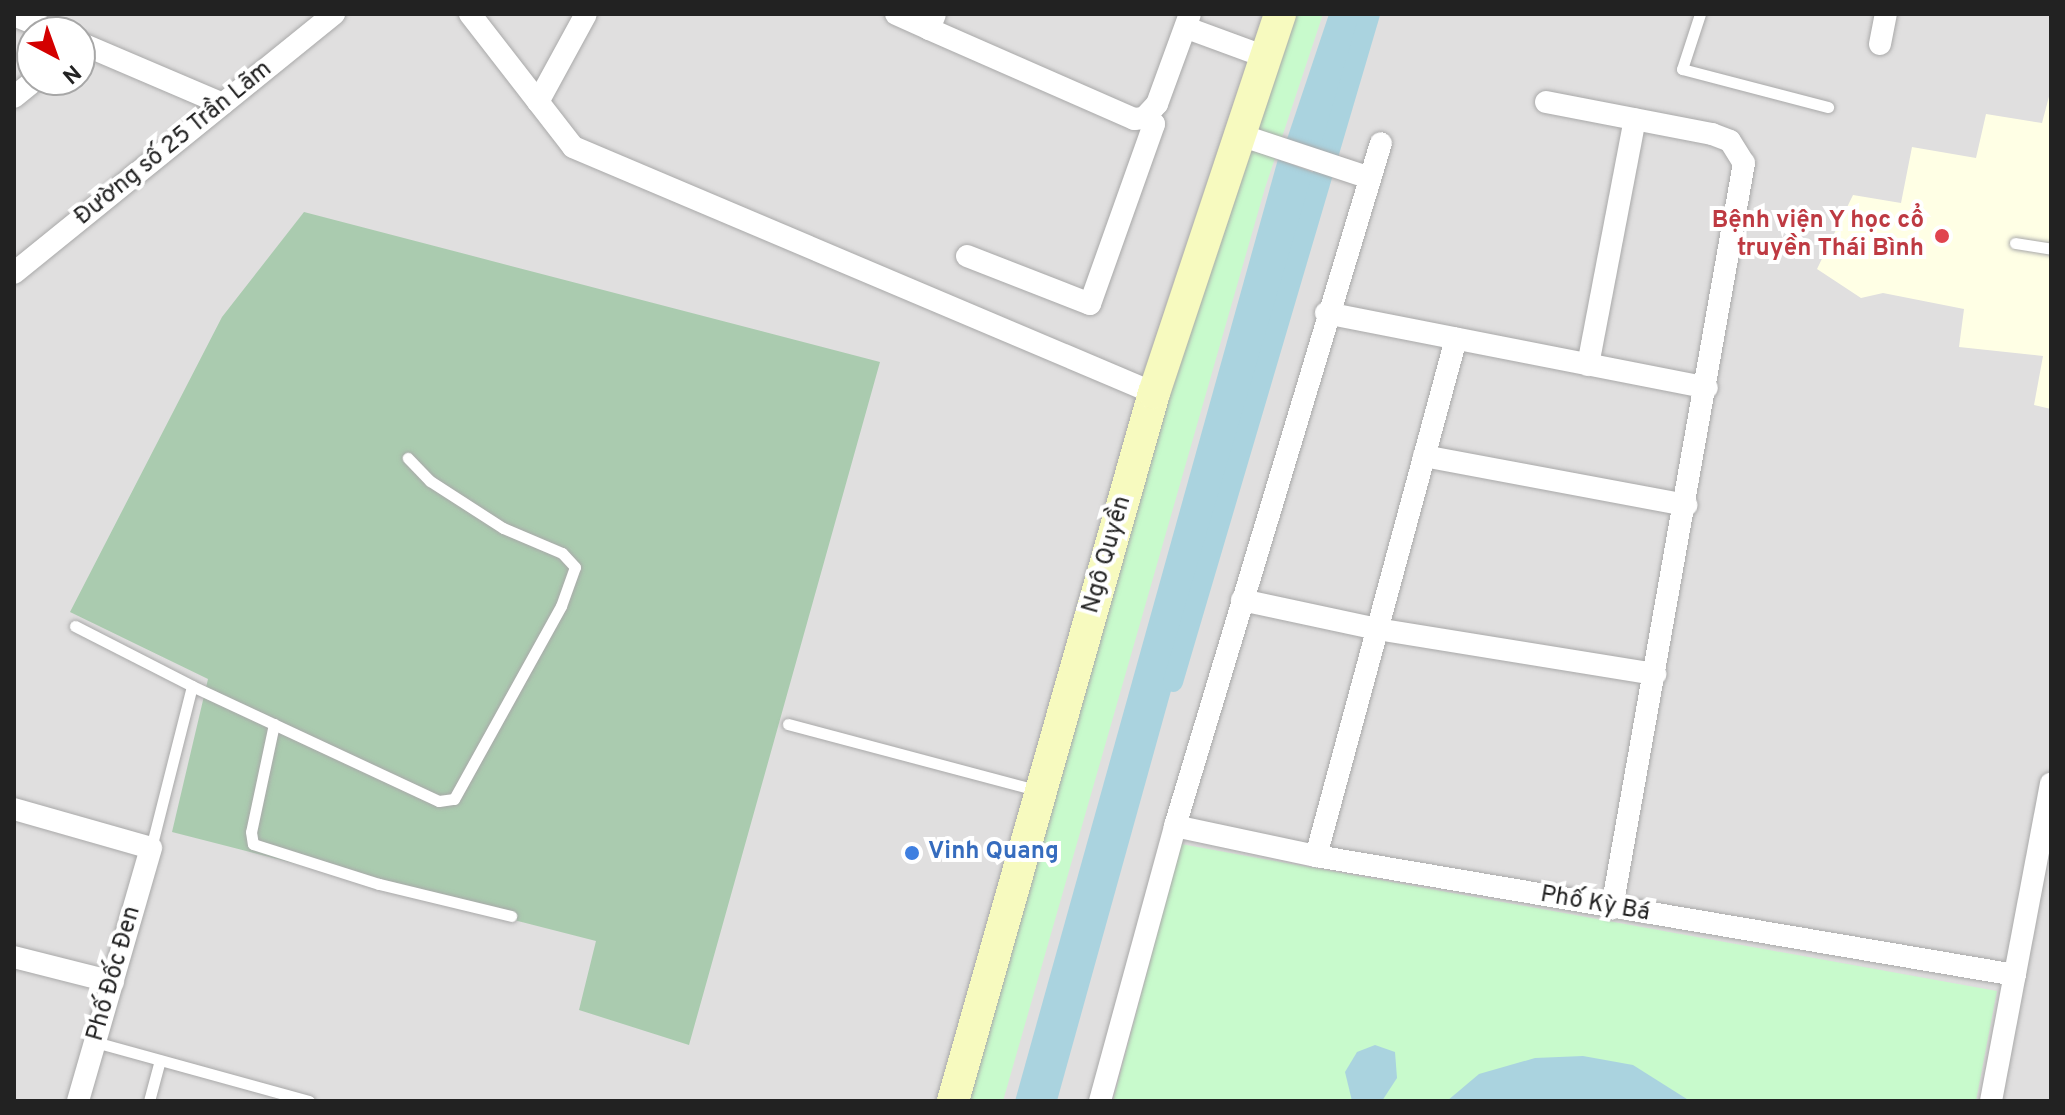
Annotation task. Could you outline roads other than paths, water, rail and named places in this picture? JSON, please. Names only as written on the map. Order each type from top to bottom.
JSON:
[{"type":"street","name":"Đường số 25 Trần Lãm","points":[[14,273],[334,14]]},
{"type":"street","points":[[470,14],[573,147],[1154,393]]},
{"type":"street","points":[[538,102],[586,14]]},
{"type":"street","points":[[896,14],[932,22],[1120,114],[1144,118],[1154,124],[1090,304],[967,256]]},
{"type":"street","name":"Ngô Quyền","points":[[953,1101],[1154,393],[1280,14]]},
{"type":"street","points":[[1880,44],[1886,14]]},
{"type":"street","points":[[1144,118],[1157,104],[1189,21],[1266,57]]},
{"type":"street","points":[[96,50],[223,104]]},
{"type":"street","points":[[1546,102],[1730,141],[1744,163],[1707,388],[1612,908]]},
{"type":"street","points":[[1588,365],[1635,119]]},
{"type":"street","points":[[1240,135],[1335,170],[1370,178]]},
{"type":"street","points":[[1100,1101],[1175,826],[1326,313],[1381,143]]},
{"type":"street","points":[[1326,313],[1707,388]]},
{"type":"street","points":[[1316,856],[1456,339]]},
{"type":"street","points":[[1424,456],[1686,505]]},
{"type":"street","points":[[1242,600],[1377,629],[1655,674]]},
{"type":"street","points":[[1991,1101],[2015,975],[2044,859],[2051,784]]},
{"type":"street","points":[[14,809],[151,848]]},
{"type":"street","name":"Phố Kỳ Bá","points":[[1175,826],[1316,856],[2015,975]]},
{"type":"street","name":"Phố Đốc Đen","points":[[78,1101],[151,848]]},
{"type":"street","points":[[14,957],[113,982]]},
{"type":"lane","points":[[1700,14],[1682,69],[1828,107]]},
{"type":"lane","points":[[2015,243],[2051,249]]},
{"type":"lane","points":[[75,626],[192,686],[447,802],[458,794],[574,577],[570,560],[503,528],[430,481],[408,458]]},
{"type":"lane","points":[[151,848],[192,686]]},
{"type":"lane","points":[[274,724],[251,832],[253,844],[379,884],[511,916]]},
{"type":"lane","points":[[788,724],[1040,791]]},
{"type":"lane","points":[[95,1042],[309,1101]]},
{"type":"lane","points":[[149,1101],[160,1060]]},
{"type":"water","points":[[1329,14],[1370,14],[1328,157],[1285,145]]},
{"type":"water","points":[[1278,159],[1315,173],[1057,1101],[1015,1101]]},
{"type":"water","points":[[1375,1045],[1395,1052],[1397,1078],[1382,1101],[1352,1101],[1345,1072],[1357,1052]]},
{"type":"water","points":[[1583,1056],[1633,1065],[1690,1101],[1447,1101],[1479,1074],[1535,1058]]},
{"type":"waterway","points":[[1173,682],[1370,14]]},
{"type":"place","name":"Bệnh viện Y học cổ truyền Thái Bình","points":[[1942,236]]},
{"type":"place","name":"Vinh Quang","points":[[912,853]]}]
